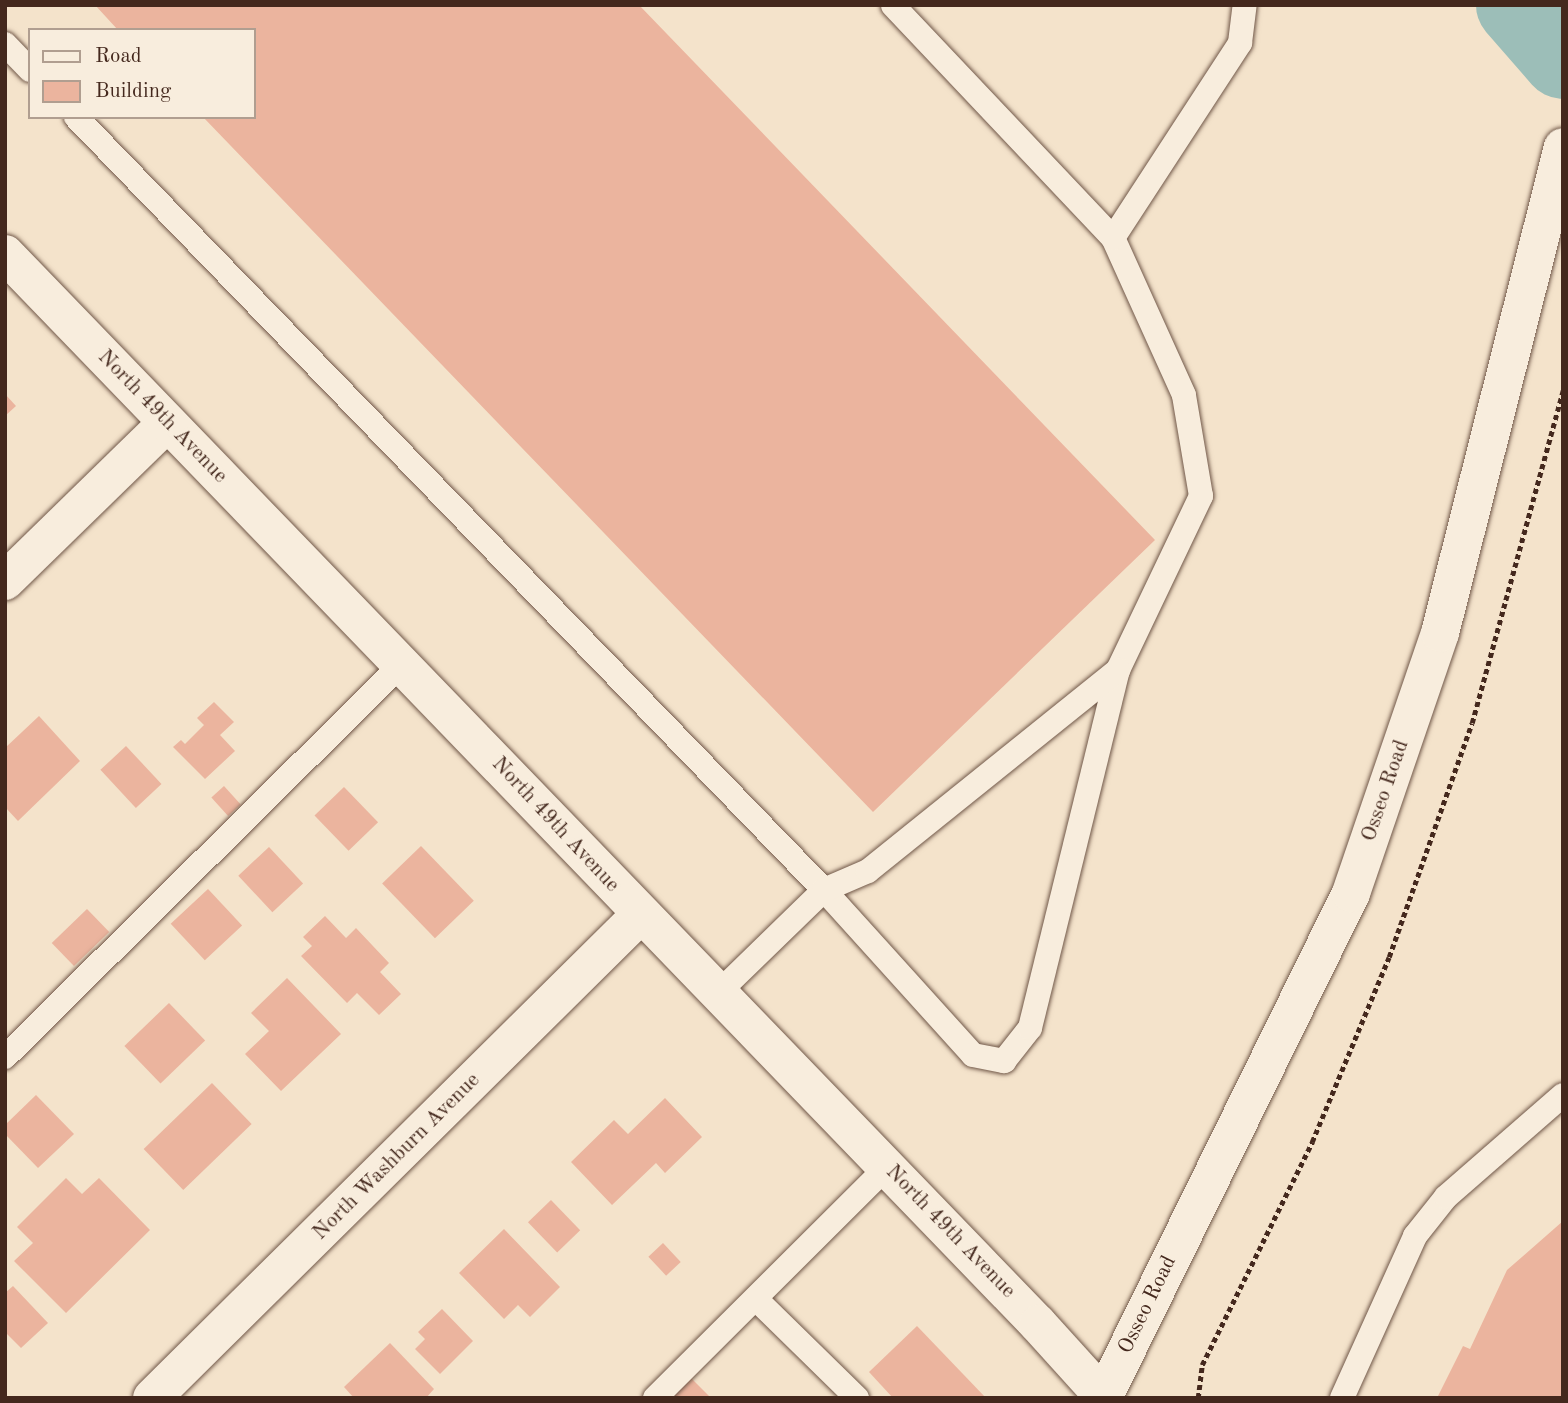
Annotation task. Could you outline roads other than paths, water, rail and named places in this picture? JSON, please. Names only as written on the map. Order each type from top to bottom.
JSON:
[{"type":"street","name":"Osseo Road","points":[[1104,1397],[1351,893],[1440,633],[1520,330],[1563,147]]},
{"type":"street","name":"North 49th Avenue","points":[[5,254],[402,664],[640,915],[887,1167],[1104,1397]]},
{"type":"street","points":[[5,581],[167,423]]},
{"type":"street","name":"North Washburn Avenue","points":[[152,1398],[640,915]]},
{"type":"lane","points":[[78,119],[824,890],[973,1055],[1004,1061],[1030,1028],[1118,670],[1201,496],[1184,395],[1113,239],[893,5]]},
{"type":"lane","points":[[1113,239],[1240,43],[1245,5]]},
{"type":"lane","points":[[5,44],[28,67]]},
{"type":"lane","points":[[5,1057],[402,664]]},
{"type":"lane","points":[[717,994],[824,890],[868,871],[1118,670]]},
{"type":"lane","points":[[1342,1398],[1415,1236],[1446,1197],[1563,1095]]},
{"type":"lane","points":[[656,1398],[757,1300],[887,1167]]},
{"type":"lane","points":[[757,1300],[857,1398]]},
{"type":"waterway","points":[[1517,5],[1563,58]]}]
